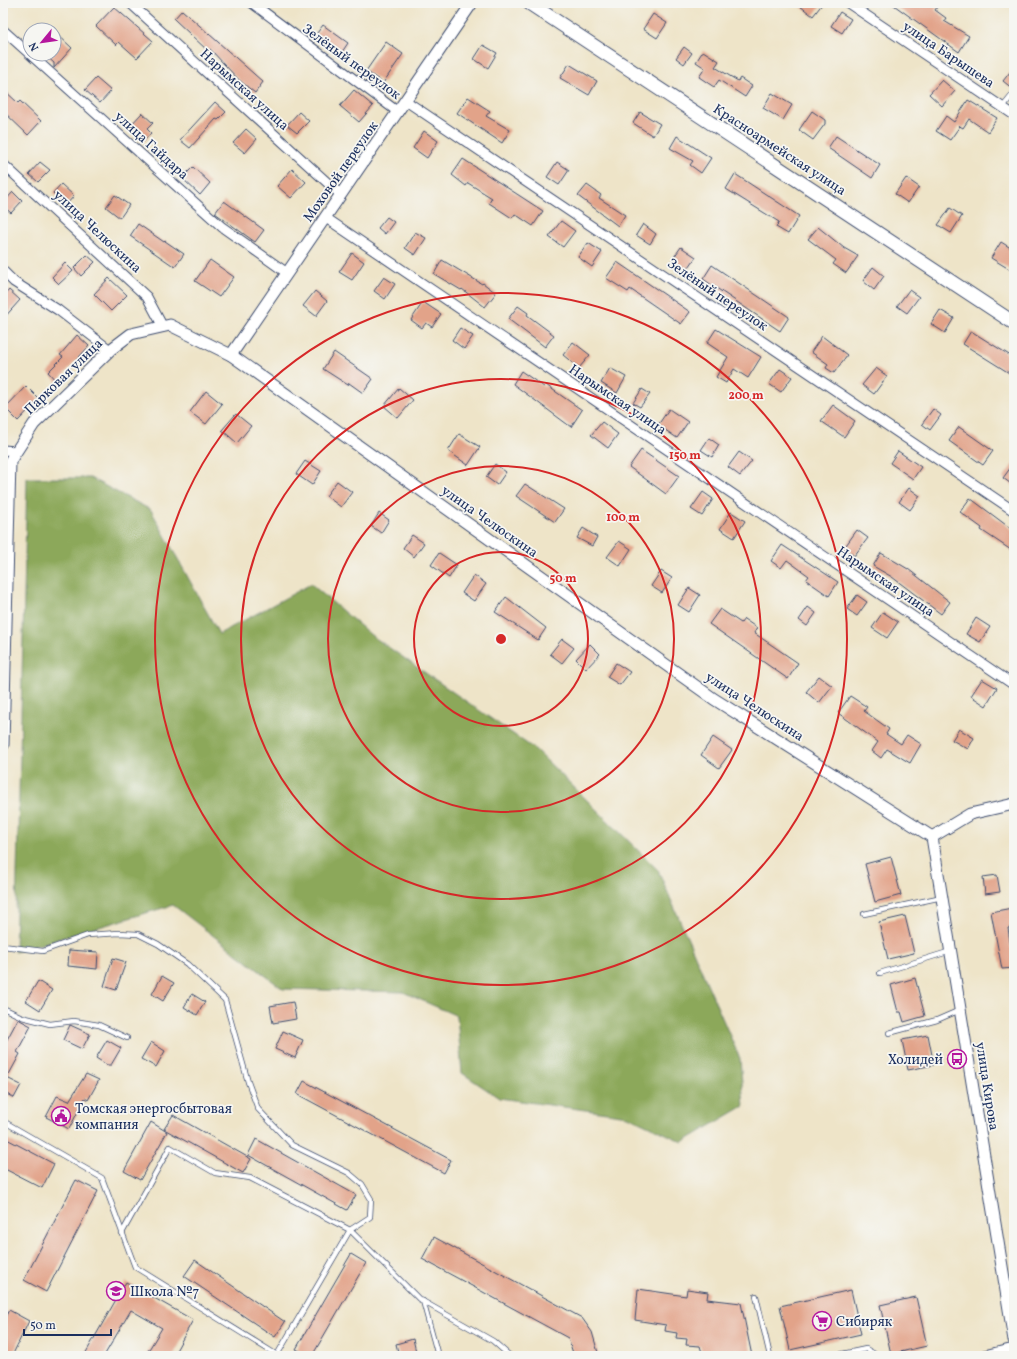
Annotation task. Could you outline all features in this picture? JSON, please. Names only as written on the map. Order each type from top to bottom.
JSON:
[{"type":"main road","name":"Красноармейская улица","points":[[529,3],[1014,323]]},
{"type":"street","name":"Нарымская улица","points":[[130,3],[341,195]]},
{"type":"street","name":"Зелёный переулок","points":[[252,3],[398,112]]},
{"type":"street","name":"Моховой переулок","points":[[231,355],[472,3]]},
{"type":"street","name":"улица Барышева","points":[[848,3],[1014,115]]},
{"type":"street","name":"улица Гайдара","points":[[3,30],[222,227],[287,273]]},
{"type":"street","name":"Зелёный переулок","points":[[406,101],[1014,511]]},
{"type":"street","name":"улица Челюскина","points":[[3,164],[147,297],[167,326],[231,355],[714,699],[932,837]]},
{"type":"street","name":"Нарымская улица","points":[[326,218],[1014,685]]},
{"type":"street","points":[[3,271],[14,282],[58,310],[110,350]]},
{"type":"street","name":"Парковая улица","points":[[3,745],[10,461],[34,424],[110,350],[131,334],[167,326]]},
{"type":"street","points":[[3,450],[16,451]]},
{"type":"street","points":[[932,837],[970,814],[1014,804]]},
{"type":"street","name":"улица Кирова","points":[[932,837],[1014,1340]]},
{"type":"street","points":[[984,1356],[1014,1349]]},
{"type":"lane","points":[[1002,108],[1014,93]]},
{"type":"lane","points":[[864,914],[942,897]]},
{"type":"lane","points":[[3,946],[43,951],[88,935],[119,933],[138,934],[158,944],[187,964],[225,1000],[248,1082],[258,1108],[262,1114],[292,1145],[349,1173],[362,1184],[371,1199],[370,1217],[350,1230],[277,1355],[135,1268],[102,1178],[3,1121]]},
{"type":"lane","points":[[880,972],[951,951]]},
{"type":"lane","points":[[3,1008],[22,1017],[50,1024],[74,1021],[99,1025],[127,1038]]},
{"type":"lane","points":[[889,1033],[937,1020],[960,1010]]},
{"type":"lane","points":[[122,1232],[170,1147],[215,1173],[250,1178],[350,1230],[423,1301],[493,1341],[510,1356]]},
{"type":"lane","points":[[756,1296],[770,1356]]},
{"type":"lane","points":[[423,1301],[438,1356]]},
{"type":"lane","points":[[833,1356],[866,1349],[878,1356]]},
{"type":"green space","points":[[27,478],[90,478],[151,510],[219,634],[311,584],[371,635],[536,750],[658,870],[740,1059],[744,1106],[683,1142],[628,1116],[499,1098],[462,1073],[457,1016],[403,992],[283,989],[173,905],[15,952]]},
{"type":"building","points":[[796,3],[823,3],[813,16]]},
{"type":"building","points":[[891,3],[940,3],[935,10],[946,18],[944,21],[969,36],[959,52]]},
{"type":"building","points":[[114,7],[153,41],[137,58],[119,42],[116,45],[96,26]]},
{"type":"building","points":[[182,10],[263,82],[255,93],[239,80],[210,49],[208,51],[174,19]]},
{"type":"building","points":[[840,12],[851,19],[842,33],[831,26]]},
{"type":"building","points":[[653,14],[667,23],[657,38],[643,29]]},
{"type":"building","points":[[323,25],[348,43],[340,55],[314,37]]},
{"type":"building","points":[[62,39],[72,48],[62,59]]},
{"type":"building","points":[[386,42],[403,54],[383,83],[366,71]]},
{"type":"building","points":[[483,45],[497,53],[488,68],[474,59]]},
{"type":"building","points":[[684,47],[692,53],[684,64],[676,58]]},
{"type":"building","points":[[703,51],[719,61],[715,67],[738,81],[740,78],[752,86],[745,97],[719,80],[714,87],[699,77],[705,68],[696,62]]},
{"type":"building","points":[[53,62],[59,62],[54,68]]},
{"type":"building","points":[[569,64],[597,81],[589,95],[560,78]]},
{"type":"building","points":[[1014,67],[1014,89],[1013,89],[1003,81]]},
{"type":"building","points":[[96,78],[111,91],[100,103],[85,90]]},
{"type":"building","points":[[942,80],[955,91],[942,106],[929,94]]},
{"type":"building","points":[[3,89],[18,103],[20,101],[41,121],[28,135],[3,111]]},
{"type":"building","points":[[354,90],[373,106],[359,122],[340,106]]},
{"type":"building","points":[[772,93],[792,105],[783,120],[763,108]]},
{"type":"building","points":[[468,97],[490,111],[486,116],[510,130],[502,143],[457,113]]},
{"type":"building","points":[[968,100],[997,118],[988,132],[969,119],[963,128],[960,126],[950,140],[936,131],[946,116],[954,122]]},
{"type":"building","points":[[215,102],[226,112],[218,120],[216,119],[190,148],[180,140]]},
{"type":"building","points":[[812,111],[825,120],[825,124],[813,140],[799,130]]},
{"type":"building","points":[[299,112],[309,121],[297,133],[287,125]]},
{"type":"building","points":[[640,112],[660,124],[653,136],[633,123]]},
{"type":"building","points":[[142,113],[153,123],[147,129],[151,133],[143,142],[128,128]]},
{"type":"building","points":[[246,129],[257,139],[245,153],[233,143]]},
{"type":"building","points":[[424,131],[438,141],[427,158],[413,148]]},
{"type":"building","points":[[677,136],[711,158],[701,173],[690,165],[693,161],[670,148]]},
{"type":"building","points":[[836,136],[880,165],[872,178],[828,148]]},
{"type":"building","points":[[463,159],[543,211],[533,226],[515,214],[512,218],[489,203],[492,198],[468,183],[466,186],[452,175]]},
{"type":"building","points":[[40,162],[50,170],[38,182],[29,174]]},
{"type":"building","points":[[557,162],[569,170],[559,185],[547,177]]},
{"type":"building","points":[[193,167],[210,183],[200,195],[182,178]]},
{"type":"building","points":[[292,169],[306,182],[291,198],[277,186]]},
{"type":"building","points":[[735,174],[799,216],[788,234],[776,227],[779,222],[726,189]]},
{"type":"building","points":[[906,178],[919,187],[908,203],[895,194]]},
{"type":"building","points":[[61,184],[74,196],[66,205],[53,193]]},
{"type":"building","points":[[587,185],[601,195],[599,198],[625,215],[618,226],[578,196]]},
{"type":"building","points":[[13,192],[22,201],[11,213],[3,206],[3,203]]},
{"type":"building","points":[[115,195],[129,205],[120,218],[106,207]]},
{"type":"building","points":[[224,201],[264,230],[255,242],[215,213]]},
{"type":"building","points":[[950,208],[962,216],[951,233],[938,225]]},
{"type":"building","points":[[387,217],[394,222],[385,234],[378,228]]},
{"type":"building","points":[[561,221],[575,231],[563,247],[549,237]]},
{"type":"building","points":[[138,224],[184,254],[175,267],[130,236]]},
{"type":"building","points":[[643,224],[656,234],[650,244],[636,235]]},
{"type":"building","points":[[818,227],[844,248],[858,256],[846,273],[833,264],[836,260],[808,239]]},
{"type":"building","points":[[415,232],[426,238],[415,255],[405,248]]},
{"type":"building","points":[[1001,242],[1014,250],[1014,272],[991,258]]},
{"type":"building","points":[[588,243],[602,252],[592,267],[578,257]]},
{"type":"building","points":[[681,247],[696,257],[687,270],[672,260]]},
{"type":"building","points":[[352,253],[364,262],[352,280],[339,272]]},
{"type":"building","points":[[87,255],[95,262],[81,276],[74,268]]},
{"type":"building","points":[[210,260],[234,277],[219,297],[195,281]]},
{"type":"building","points":[[442,260],[482,284],[483,283],[496,293],[485,307],[462,289],[461,290],[434,274]]},
{"type":"building","points":[[617,262],[690,312],[681,324],[630,289],[628,292],[606,278]]},
{"type":"building","points":[[65,263],[73,271],[59,284],[52,277]]},
{"type":"building","points":[[712,265],[789,317],[780,331],[703,279]]},
{"type":"building","points":[[873,267],[884,276],[874,290],[863,281]]},
{"type":"building","points":[[384,277],[395,284],[385,299],[374,291]]},
{"type":"building","points":[[109,278],[127,295],[111,311],[94,294]]},
{"type":"building","points":[[9,290],[20,300],[3,319],[3,297]]},
{"type":"building","points":[[909,290],[919,297],[907,313],[897,306]]},
{"type":"building","points":[[315,291],[327,301],[316,316],[303,306]]},
{"type":"building","points":[[423,302],[441,314],[432,327],[426,323],[422,328],[411,320]]},
{"type":"building","points":[[518,306],[528,313],[527,315],[554,335],[545,347],[508,319]]},
{"type":"building","points":[[940,310],[954,318],[945,333],[931,324]]},
{"type":"building","points":[[460,328],[473,336],[464,349],[452,340]]},
{"type":"building","points":[[716,329],[761,357],[748,378],[734,369],[726,383],[716,377],[728,357],[707,343]]},
{"type":"building","points":[[971,331],[1014,358],[1014,376],[963,344]]},
{"type":"building","points":[[77,335],[89,346],[57,382],[48,372],[63,357],[60,355]]},
{"type":"building","points":[[822,336],[847,355],[834,373],[826,368],[828,364],[811,352]]},
{"type":"building","points":[[573,342],[590,355],[579,368],[563,355]]},
{"type":"building","points":[[334,352],[373,379],[363,393],[349,383],[348,385],[323,369]]},
{"type":"building","points":[[610,368],[626,377],[617,393],[601,383]]},
{"type":"building","points":[[876,368],[887,376],[874,394],[862,385]]},
{"type":"building","points":[[780,369],[792,377],[781,392],[769,384]]},
{"type":"building","points":[[521,371],[544,387],[546,385],[582,410],[571,427],[513,384]]},
{"type":"building","points":[[26,386],[39,399],[18,421],[5,408]]},
{"type":"building","points":[[399,388],[413,400],[398,418],[384,406]]},
{"type":"building","points":[[642,389],[650,394],[640,407],[633,403]]},
{"type":"building","points":[[206,391],[222,404],[206,424],[190,412]]},
{"type":"building","points":[[833,405],[855,421],[844,437],[821,421]]},
{"type":"building","points":[[669,409],[688,422],[677,438],[658,425]]},
{"type":"building","points":[[933,409],[941,415],[930,430],[922,424]]},
{"type":"building","points":[[236,414],[251,426],[237,443],[222,430]]},
{"type":"building","points":[[602,422],[618,434],[608,448],[591,435]]},
{"type":"building","points":[[959,427],[993,451],[983,465],[949,441]]},
{"type":"building","points":[[459,434],[480,447],[468,465],[448,451]]},
{"type":"building","points":[[709,438],[719,445],[712,457],[701,450]]},
{"type":"building","points":[[641,450],[679,476],[666,494],[629,467]]},
{"type":"building","points":[[898,451],[921,467],[913,479],[890,463]]},
{"type":"building","points":[[739,452],[752,461],[740,476],[728,467]]},
{"type":"building","points":[[305,461],[321,471],[312,485],[296,474]]},
{"type":"building","points":[[1014,463],[1014,486],[1003,478]]},
{"type":"building","points":[[495,464],[506,472],[497,485],[486,477]]},
{"type":"building","points":[[337,481],[352,492],[341,507],[326,496]]},
{"type":"building","points":[[525,484],[564,509],[555,522],[516,496]]},
{"type":"building","points":[[909,488],[920,496],[910,510],[899,502]]},
{"type":"building","points":[[703,492],[713,499],[702,516],[691,509]]},
{"type":"building","points":[[970,498],[1014,531],[1014,552],[981,530],[982,528],[960,512]]},
{"type":"building","points":[[731,512],[745,521],[734,538],[720,529]]},
{"type":"building","points":[[379,513],[389,520],[381,533],[371,526]]},
{"type":"building","points":[[583,528],[597,537],[592,546],[577,538]]},
{"type":"building","points":[[857,530],[868,538],[854,556],[844,548]]},
{"type":"building","points":[[412,535],[424,543],[414,557],[403,548]]},
{"type":"building","points":[[619,541],[631,549],[620,566],[607,557]]},
{"type":"building","points":[[782,545],[838,582],[829,596],[806,580],[809,576],[787,560],[781,568],[771,561]]},
{"type":"building","points":[[439,553],[457,565],[449,578],[431,565]]},
{"type":"building","points":[[881,553],[908,569],[950,602],[941,614],[892,577],[873,566]]},
{"type":"building","points":[[661,571],[672,578],[662,593],[651,586]]},
{"type":"building","points":[[474,575],[486,584],[474,601],[462,593]]},
{"type":"building","points":[[689,588],[700,595],[689,612],[678,605]]},
{"type":"building","points":[[857,595],[867,602],[857,616],[847,609]]},
{"type":"building","points":[[506,597],[546,628],[538,640],[495,612]]},
{"type":"building","points":[[808,607],[816,613],[807,626],[799,620]]},
{"type":"building","points":[[720,609],[741,623],[744,619],[757,628],[754,633],[798,663],[788,679],[709,624]]},
{"type":"building","points":[[883,612],[898,622],[887,638],[872,628]]},
{"type":"building","points":[[976,618],[990,627],[980,642],[966,634]]},
{"type":"building","points":[[562,639],[574,648],[562,663],[550,654]]},
{"type":"building","points":[[590,644],[600,654],[586,669],[576,659]]},
{"type":"building","points":[[616,663],[630,672],[620,685],[607,677]]},
{"type":"building","points":[[819,676],[832,686],[819,703],[806,692]]},
{"type":"building","points":[[982,679],[997,688],[986,706],[971,696]]},
{"type":"building","points":[[850,696],[867,707],[864,711],[889,729],[886,734],[901,744],[907,735],[921,744],[910,763],[887,749],[881,758],[872,751],[878,742],[838,713]]},
{"type":"building","points":[[959,729],[974,738],[968,749],[952,740]]},
{"type":"building","points":[[713,737],[732,750],[719,768],[701,755]]},
{"type":"building","points":[[891,857],[901,895],[875,902],[865,864]]},
{"type":"building","points":[[997,875],[1000,892],[985,894],[983,877]]},
{"type":"building","points":[[1012,908],[1014,927],[1008,928],[1011,948],[1014,948],[1014,968],[1002,969],[991,912]]},
{"type":"building","points":[[905,916],[914,953],[888,959],[879,922]]},
{"type":"building","points":[[69,950],[98,952],[97,969],[68,966]]},
{"type":"building","points":[[113,958],[126,962],[116,990],[104,986]]},
{"type":"building","points":[[162,976],[174,983],[163,1001],[152,994]]},
{"type":"building","points":[[915,978],[925,1016],[904,1022],[901,1012],[898,1012],[891,985]]},
{"type":"building","points":[[38,981],[52,990],[40,1010],[26,1001]]},
{"type":"building","points":[[192,994],[205,1002],[197,1015],[184,1007]]},
{"type":"building","points":[[293,1002],[296,1019],[273,1023],[270,1006]]},
{"type":"building","points":[[18,1019],[31,1026],[17,1052],[20,1054],[7,1078],[21,1085],[14,1098],[3,1092],[3,1047]]},
{"type":"building","points":[[70,1025],[90,1034],[82,1049],[63,1040]]},
{"type":"building","points":[[283,1031],[303,1040],[295,1058],[275,1049]]},
{"type":"building","points":[[928,1035],[934,1065],[908,1070],[902,1040]]},
{"type":"building","points":[[107,1040],[121,1048],[111,1065],[107,1065],[96,1058]]},
{"type":"building","points":[[151,1042],[165,1051],[156,1067],[141,1059]]},
{"type":"building","points":[[86,1074],[99,1080],[88,1100],[85,1098],[69,1129],[46,1117],[57,1096],[69,1101]]},
{"type":"building","points":[[304,1081],[451,1160],[444,1173],[297,1094]]},
{"type":"building","points":[[173,1115],[251,1159],[243,1173],[164,1129]]},
{"type":"building","points":[[151,1122],[167,1132],[140,1180],[124,1171]]},
{"type":"building","points":[[3,1137],[54,1164],[42,1188],[3,1168]]},
{"type":"building","points":[[256,1139],[356,1195],[347,1210],[248,1155]]},
{"type":"building","points":[[76,1180],[98,1191],[46,1292],[24,1280]]},
{"type":"building","points":[[434,1237],[582,1318],[592,1332],[599,1356],[574,1356],[568,1338],[422,1259]]},
{"type":"building","points":[[351,1254],[366,1263],[312,1356],[309,1356],[296,1349]]},
{"type":"building","points":[[195,1260],[285,1322],[275,1337],[184,1276]]},
{"type":"building","points":[[126,1282],[193,1320],[173,1356],[145,1356],[162,1328],[131,1310],[104,1356],[84,1356]]},
{"type":"building","points":[[638,1289],[686,1296],[687,1289],[708,1292],[707,1299],[741,1303],[752,1356],[703,1356],[700,1346],[686,1345],[687,1339],[676,1338],[677,1333],[665,1331],[666,1325],[635,1320]]},
{"type":"building","points":[[851,1290],[861,1334],[790,1350],[780,1306]]},
{"type":"building","points":[[916,1297],[927,1346],[891,1354],[880,1305]]},
{"type":"building","points":[[9,1310],[29,1321],[12,1356],[3,1356],[3,1321]]},
{"type":"building","points":[[413,1339],[417,1356],[399,1356],[396,1344]]},
{"type":"place","name":"Холидей","points":[[957,1059]]},
{"type":"place","name":"Томская энергосбытовая компания","points":[[61,1116]]},
{"type":"place","name":"Школа №7","points":[[116,1291]]},
{"type":"place","name":"Сибиряк","points":[[822,1321]]}]
